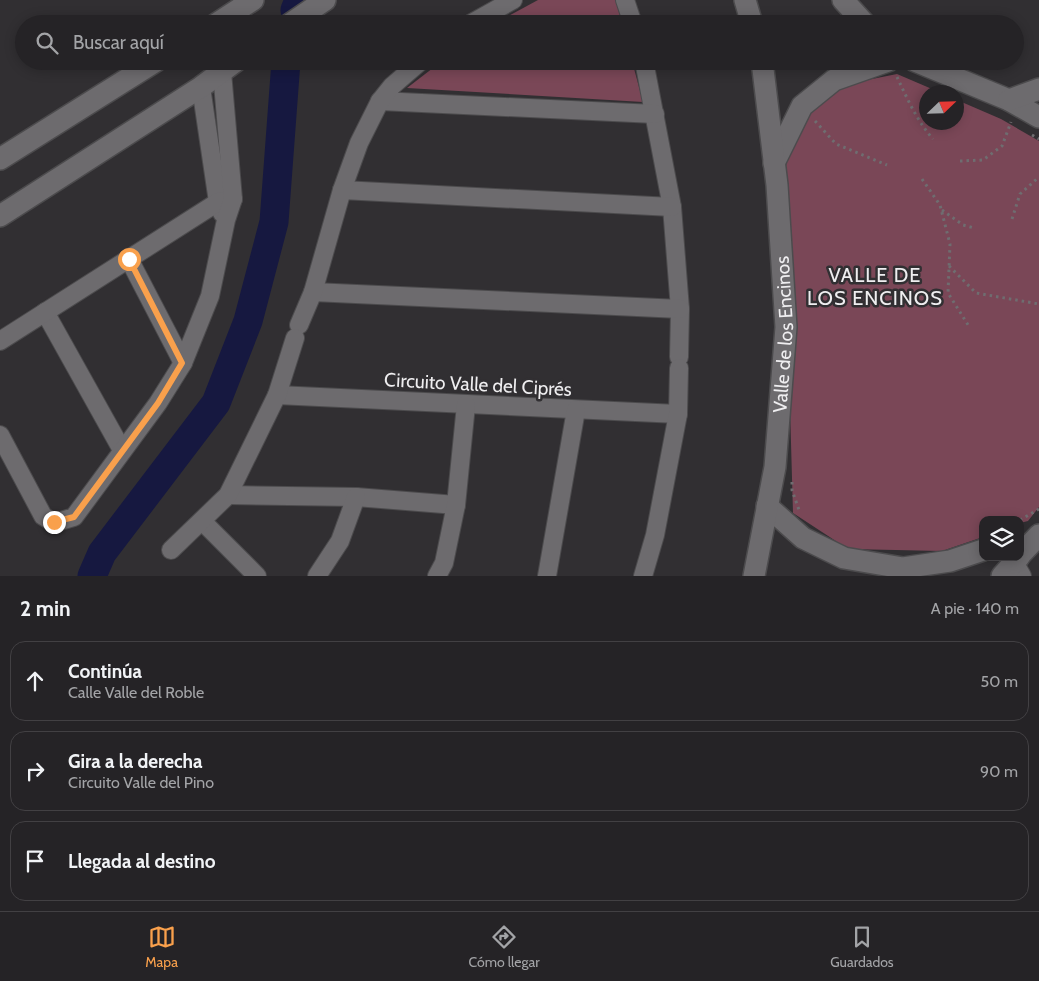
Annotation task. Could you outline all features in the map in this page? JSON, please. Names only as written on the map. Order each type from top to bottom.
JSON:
[{"type":"street","points":[[230,15],[253,0]]},
{"type":"street","points":[[303,15],[325,0]]},
{"type":"street","points":[[486,15],[513,0]]},
{"type":"street","points":[[625,0],[630,15]]},
{"type":"street","points":[[745,0],[749,15]]},
{"type":"street","points":[[843,0],[857,15]]},
{"type":"street","points":[[0,159],[142,70]]},
{"type":"street","points":[[0,216],[201,87],[224,70]]},
{"type":"street","points":[[0,435],[42,516],[54,522],[74,517],[158,403],[182,363],[210,296],[225,231],[229,70]]},
{"type":"street","points":[[171,550],[228,495],[277,396],[297,332],[313,292],[342,190],[359,143],[380,101],[392,86],[411,70]]},
{"type":"street","points":[[644,576],[655,534],[678,414],[680,309],[672,207],[646,70]]},
{"type":"street","name":"Valle de los Encinos","points":[[754,576],[775,467],[786,327],[774,164],[763,70]]},
{"type":"street","name":"Valle de los Encinos","points":[[774,164],[802,106],[834,80],[882,70]]},
{"type":"street","points":[[937,70],[1009,100],[1039,117]]},
{"type":"street","points":[[201,87],[225,201]]},
{"type":"street","points":[[1009,100],[1039,89]]},
{"type":"street","points":[[380,101],[655,114]]},
{"type":"street","points":[[342,190],[672,207]]},
{"type":"street","points":[[0,340],[225,201]]},
{"type":"street","points":[[129,259],[182,363]]},
{"type":"street","points":[[313,292],[680,309]]},
{"type":"street","points":[[45,312],[122,450]]},
{"type":"street","name":"Circuito Valle del Ciprés","points":[[277,396],[678,414]]},
{"type":"street","points":[[437,576],[444,563],[456,504],[466,405]]},
{"type":"street","points":[[547,576],[576,410]]},
{"type":"street","points":[[228,495],[356,498],[456,504]]},
{"type":"street","points":[[317,576],[340,541],[356,498]]},
{"type":"street","points":[[767,506],[803,538],[844,558],[902,568],[950,561],[979,551]]},
{"type":"street","points":[[202,521],[257,576]]},
{"type":"street","points":[[1024,537],[1039,533]]},
{"type":"street","points":[[1015,565],[1039,533]]},
{"type":"path","points":[[893,70],[910,104],[933,138]]},
{"type":"path","points":[[811,117],[836,144],[887,165]]},
{"type":"path","points":[[960,161],[983,160],[1002,146],[1011,122]]},
{"type":"path","points":[[1012,219],[1020,194],[1039,177]]},
{"type":"path","points":[[922,179],[940,205],[950,244],[948,293],[970,328]]},
{"type":"path","points":[[942,210],[963,225],[974,228]]},
{"type":"path","points":[[949,265],[976,293],[1039,304]]},
{"type":"path","points":[[792,480],[792,490],[801,515]]},
{"type":"path","points":[[1024,518],[1039,509]]},
{"type":"shaded area","points":[[538,0],[616,0],[620,15],[510,15]]},
{"type":"shaded area","points":[[430,70],[634,70],[643,102],[407,88]]},
{"type":"shaded area","points":[[897,74],[923,85],[919,85],[919,130],[964,130],[964,103],[1001,119],[1039,141],[1039,507],[1028,521],[1024,522],[1024,516],[979,516],[979,538],[942,551],[848,549],[793,513],[783,161],[810,110],[842,85]]},
{"type":"waterway","points":[[295,10],[299,0]]},
{"type":"waterway","points":[[92,576],[102,553],[216,403],[248,321],[274,222],[285,70]]},
{"type":"district","name":"VALLE DE LOS ENCINOS","points":[[875,286]]},
{"type":"route","points":[[54,522],[74,517],[158,403],[182,363],[129,259]]}]
